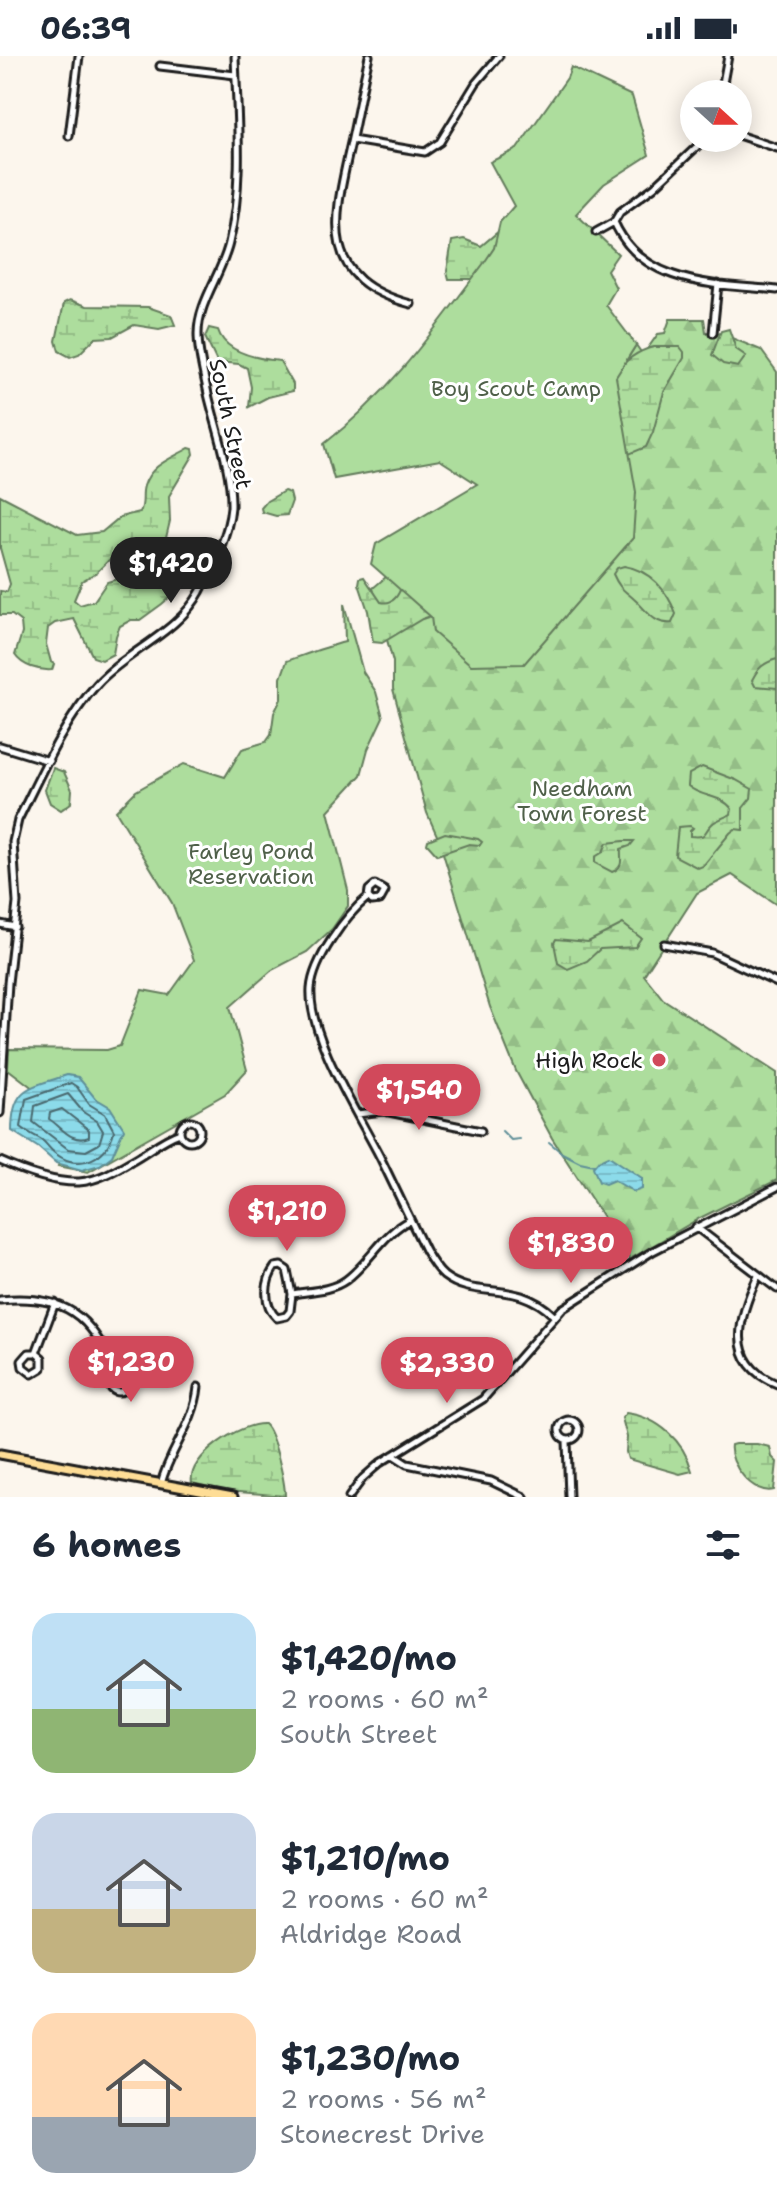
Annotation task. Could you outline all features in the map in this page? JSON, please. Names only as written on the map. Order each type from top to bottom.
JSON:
[{"type":"main road","points":[[0,1454],[233,1497]]},
{"type":"street","points":[[69,136],[79,56]]},
{"type":"street","name":"South Street","points":[[0,1113],[17,903],[13,834],[18,820],[83,701],[98,683],[180,617],[195,600],[228,523],[231,506],[228,484],[198,336],[201,314],[227,252],[234,212],[239,159],[235,56]]},
{"type":"street","points":[[369,56],[336,216],[344,256],[352,270],[369,287],[387,297],[411,304]]},
{"type":"street","points":[[352,140],[414,152],[433,149],[476,83],[499,56]]},
{"type":"street","points":[[724,80],[728,56]]},
{"type":"street","points":[[160,66],[235,75]]},
{"type":"street","points":[[752,140],[777,148]]},
{"type":"street","points":[[596,232],[614,222],[620,212],[654,187],[691,152]]},
{"type":"street","points":[[614,222],[634,249],[661,271],[687,280],[777,290]]},
{"type":"street","points":[[713,333],[718,284]]},
{"type":"street","points":[[0,746],[49,761]]},
{"type":"street","points":[[368,897],[357,907],[321,957],[313,978],[311,993],[322,1039],[425,1250],[444,1276],[470,1287],[521,1294],[533,1299],[554,1316]]},
{"type":"street","points":[[0,924],[15,927]]},
{"type":"street","points":[[664,944],[712,953],[777,983]]},
{"type":"street","points":[[357,1114],[384,1111],[481,1131]]},
{"type":"street","points":[[187,1121],[195,1122],[200,1128],[199,1136],[193,1141],[185,1140],[180,1133],[181,1126],[187,1121]]},
{"type":"street","points":[[0,1161],[56,1178],[76,1182],[89,1180],[133,1161],[180,1133]]},
{"type":"street","points":[[349,1497],[369,1473],[393,1455],[483,1399],[554,1316],[607,1279],[696,1227],[777,1187]]},
{"type":"street","points":[[292,1294],[345,1281],[392,1232],[410,1220]]},
{"type":"street","points":[[696,1227],[777,1289]]},
{"type":"street","points":[[281,1266],[287,1270],[292,1294],[290,1311],[286,1316],[277,1318],[268,1304],[267,1286],[275,1267],[281,1266]]},
{"type":"street","points":[[758,1276],[742,1317],[741,1342],[744,1355],[751,1365],[777,1384]]},
{"type":"street","points":[[0,1300],[30,1298],[74,1311],[88,1324],[115,1373]]},
{"type":"street","points":[[36,1353],[55,1303]]},
{"type":"street","points":[[29,1353],[36,1353],[42,1358],[42,1368],[32,1374],[23,1367],[22,1361],[29,1353]]},
{"type":"street","points":[[122,1372],[129,1378],[129,1386],[124,1392],[111,1388],[110,1379],[115,1373],[122,1372]]},
{"type":"street","points":[[161,1484],[167,1463],[196,1408],[198,1387]]},
{"type":"street","points":[[569,1420],[577,1424],[579,1434],[567,1441],[559,1435],[559,1428],[561,1423],[569,1420]]},
{"type":"street","points":[[567,1441],[569,1497]]},
{"type":"street","points":[[393,1455],[407,1464],[491,1481],[524,1497]]},
{"type":"green space","name":"Boy Scout Camp","points":[[571,67],[632,96],[649,155],[604,184],[576,214],[618,254],[607,270],[616,288],[606,305],[636,345],[616,377],[636,492],[633,538],[524,664],[471,665],[433,632],[431,617],[371,564],[376,544],[477,484],[440,460],[334,479],[324,444],[391,381],[447,313],[494,248],[500,222],[514,206],[490,162],[517,149],[567,78]]},
{"type":"green space","points":[[526,198],[475,279],[449,279],[447,271],[452,241],[464,239],[481,246],[500,230]]},
{"type":"green space","points":[[70,300],[87,306],[148,307],[171,315],[175,325],[159,329],[134,325],[112,337],[95,338],[79,354],[70,357],[59,351],[56,341],[64,303]]},
{"type":"green space","name":"Needham Town Forest","points":[[670,319],[704,319],[706,332],[722,334],[761,350],[777,372],[777,905],[732,875],[697,893],[644,975],[663,999],[777,1073],[777,1180],[700,1218],[630,1259],[552,1138],[516,1071],[490,1007],[439,840],[427,813],[393,689],[393,662],[373,588],[387,576],[431,617],[633,481],[616,377],[636,345],[643,355],[658,334],[665,333]]},
{"type":"green space","points":[[209,328],[218,330],[235,349],[280,361],[293,384],[293,391],[268,397],[249,407],[251,387],[247,368],[217,362],[205,337]]},
{"type":"green space","points":[[729,329],[736,349],[746,356],[738,367],[723,364],[712,355],[721,331]]},
{"type":"green space","points":[[654,347],[680,347],[684,358],[664,392],[646,447],[619,458],[434,615],[382,643],[373,642],[360,578],[364,577],[381,602],[392,601],[458,501],[613,376],[631,357]]},
{"type":"green space","points":[[189,448],[193,449],[194,454],[169,496],[170,521],[166,538],[139,553],[111,558],[82,581],[74,600],[80,605],[94,601],[107,582],[127,576],[167,578],[173,585],[171,596],[140,620],[131,620],[120,626],[113,654],[102,660],[93,657],[74,619],[55,623],[48,628],[46,644],[54,664],[52,670],[36,669],[22,662],[15,655],[22,633],[21,622],[12,615],[0,615],[0,591],[7,592],[10,584],[0,548],[0,495],[77,535],[102,532],[120,517],[140,512],[144,486],[151,472]]},
{"type":"green space","points":[[284,491],[290,493],[292,501],[287,515],[262,512],[261,508],[267,501]]},
{"type":"green space","points":[[624,566],[642,572],[662,589],[676,614],[672,623],[655,619],[620,586],[613,574],[617,568]]},
{"type":"green space","name":"Farley Pond Reservation","points":[[344,604],[363,672],[376,692],[383,717],[368,749],[361,775],[328,811],[348,890],[348,906],[332,929],[307,952],[272,970],[230,1007],[247,1070],[225,1094],[88,1172],[58,1166],[61,1157],[38,1092],[8,1069],[9,1049],[107,1050],[120,1046],[142,990],[169,995],[194,960],[172,903],[116,811],[136,791],[184,764],[225,777],[242,749],[266,742],[271,735],[274,713],[281,699],[281,678],[287,661],[345,642]]},
{"type":"green space","points":[[777,659],[777,688],[755,686],[752,680],[759,669]]},
{"type":"green space","points":[[702,767],[752,789],[751,798],[743,808],[743,830],[735,829],[730,833],[698,868],[675,856],[678,827],[693,828],[690,836],[703,835],[714,823],[731,814],[732,809],[722,801],[688,786],[689,774]]},
{"type":"green space","points":[[53,768],[64,772],[72,790],[71,803],[61,810],[50,803],[45,790]]},
{"type":"green space","points":[[445,833],[482,842],[437,855],[427,844],[428,840]]},
{"type":"green space","points":[[634,841],[621,849],[619,868],[612,872],[595,863],[595,857],[603,852],[607,843]]},
{"type":"green space","points":[[623,924],[641,938],[635,947],[600,949],[587,961],[568,969],[558,963],[556,939],[588,942]]},
{"type":"green space","points":[[626,1413],[638,1415],[668,1432],[683,1450],[692,1471],[680,1474],[628,1459],[622,1418]]},
{"type":"green space","points":[[264,1424],[275,1447],[285,1496],[227,1491],[192,1483],[198,1463],[217,1443],[242,1429]]},
{"type":"green space","points":[[731,1445],[770,1447],[772,1457],[777,1462],[774,1490],[758,1488],[744,1477],[731,1453]]},
{"type":"water","points":[[67,1075],[78,1077],[95,1098],[110,1107],[124,1129],[112,1156],[100,1165],[82,1170],[56,1163],[12,1131],[15,1105],[20,1096],[33,1086]]},
{"type":"water","points":[[609,1156],[642,1178],[642,1189],[634,1192],[614,1180],[605,1184],[599,1182],[593,1167]]},
{"type":"waterway","points":[[502,1131],[511,1140],[519,1139]]},
{"type":"waterway","points":[[549,1142],[562,1153],[594,1165]]},
{"type":"place","name":"High Rock","points":[[659,1060]]}]
